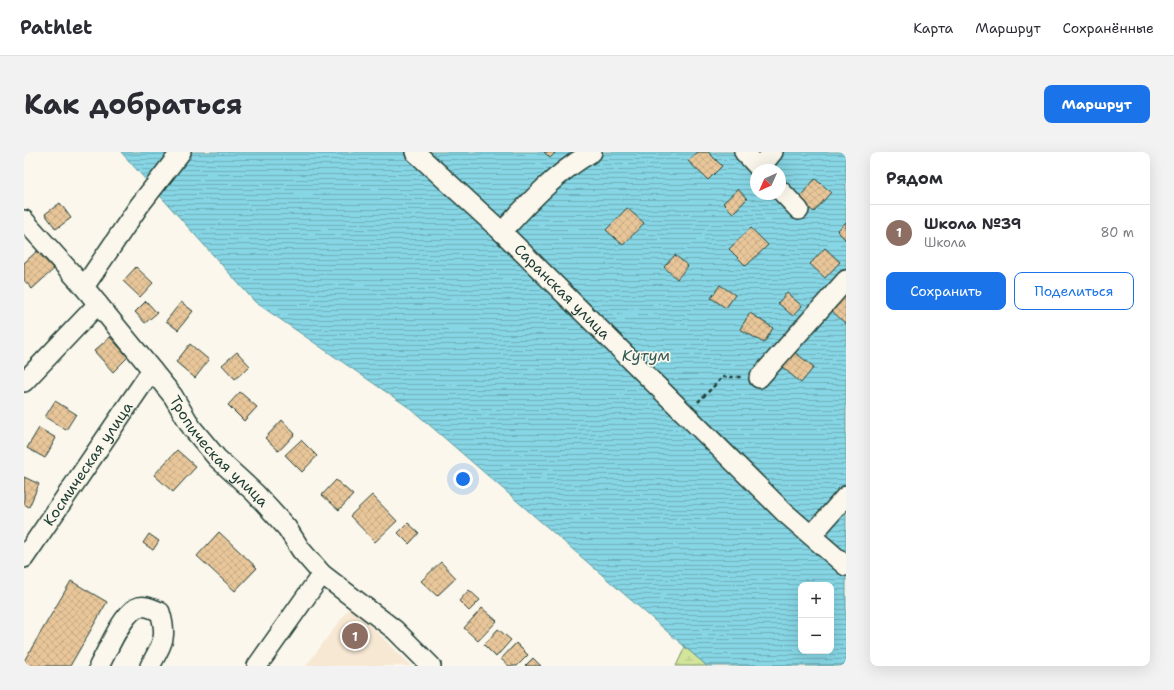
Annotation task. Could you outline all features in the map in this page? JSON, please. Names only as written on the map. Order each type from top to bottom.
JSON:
[{"type":"street","points":[[84,287],[148,193],[181,152]]},
{"type":"street","name":"Саранская улица","points":[[415,152],[502,232],[684,415],[784,512],[812,534],[846,566]]},
{"type":"street","points":[[502,232],[554,177],[592,152]]},
{"type":"street","points":[[744,152],[755,164]]},
{"type":"street","points":[[764,164],[774,152]]},
{"type":"street","points":[[786,196],[799,210]]},
{"type":"street","name":"Тропическая улица","points":[[24,220],[84,287],[152,370],[173,396],[192,428],[218,458],[255,493],[287,528],[301,550],[322,574],[395,630],[431,666]]},
{"type":"street","points":[[759,378],[846,280]]},
{"type":"street","points":[[24,382],[98,304]]},
{"type":"street","name":"Космическая улица","points":[[24,558],[152,370]]},
{"type":"street","points":[[812,534],[846,496]]},
{"type":"street","points":[[257,666],[322,574]]},
{"type":"street","points":[[99,666],[126,618],[137,608],[148,607],[160,612],[164,624],[164,640],[150,666]]},
{"type":"path","points":[[684,415],[723,377],[759,378]]},
{"type":"shaded area","points":[[351,606],[411,666],[306,666]]},
{"type":"green space","points":[[685,647],[707,666],[676,666]]},
{"type":"water","name":"Кутум","points":[[121,152],[846,152],[846,666],[707,666],[411,409],[255,302]]},
{"type":"building","points":[[544,152],[556,152],[550,158]]},
{"type":"building","points":[[698,152],[708,152],[722,166],[708,180],[688,161]]},
{"type":"building","points":[[815,179],[831,192],[814,212],[798,199]]},
{"type":"building","points":[[738,189],[747,199],[733,213],[723,203]]},
{"type":"building","points":[[60,203],[71,218],[56,229],[45,214]]},
{"type":"building","points":[[627,208],[644,223],[623,245],[606,230]]},
{"type":"building","points":[[846,222],[846,240],[837,231]]},
{"type":"building","points":[[751,228],[768,245],[746,266],[729,249]]},
{"type":"building","points":[[825,248],[840,262],[825,278],[810,264]]},
{"type":"building","points":[[37,251],[54,269],[32,289],[24,280],[24,263]]},
{"type":"building","points":[[675,255],[688,266],[677,279],[664,267]]},
{"type":"building","points":[[136,267],[153,283],[140,297],[123,281]]},
{"type":"building","points":[[720,285],[735,295],[726,308],[711,298]]},
{"type":"building","points":[[787,293],[802,306],[793,316],[778,303]]},
{"type":"building","points":[[846,294],[846,324],[831,310]]},
{"type":"building","points":[[146,301],[157,313],[145,323],[135,312]]},
{"type":"building","points":[[181,302],[193,311],[178,330],[166,321]]},
{"type":"building","points":[[750,313],[773,328],[764,343],[740,329]]},
{"type":"building","points":[[110,337],[128,357],[113,372],[94,351]]},
{"type":"building","points":[[190,344],[209,360],[195,378],[176,362]]},
{"type":"building","points":[[793,351],[814,367],[801,383],[781,366]]},
{"type":"building","points":[[237,352],[250,366],[235,379],[222,365]]},
{"type":"building","points":[[240,392],[257,407],[244,421],[228,405]]},
{"type":"building","points":[[55,401],[76,414],[66,430],[45,417]]},
{"type":"building","points":[[282,420],[295,434],[279,451],[265,438]]},
{"type":"building","points":[[39,428],[56,438],[45,458],[27,448]]},
{"type":"building","points":[[301,440],[317,456],[302,472],[285,455]]},
{"type":"building","points":[[177,450],[196,467],[173,492],[154,475]]},
{"type":"building","points":[[24,477],[39,484],[29,507],[24,504]]},
{"type":"building","points":[[336,480],[353,495],[339,510],[322,495]]},
{"type":"building","points":[[372,495],[397,521],[375,542],[350,516]]},
{"type":"building","points":[[408,523],[419,533],[409,544],[398,533]]},
{"type":"building","points":[[219,532],[257,568],[235,591],[197,556]]},
{"type":"building","points":[[149,534],[159,541],[153,550],[143,543]]},
{"type":"building","points":[[441,562],[456,578],[437,596],[421,581]]},
{"type":"building","points":[[71,581],[107,602],[70,666],[24,666],[24,661]]},
{"type":"building","points":[[469,590],[480,600],[469,611],[459,601]]},
{"type":"building","points":[[482,608],[497,621],[478,641],[464,628]]},
{"type":"building","points":[[498,629],[511,640],[496,657],[484,645]]},
{"type":"building","points":[[516,643],[528,655],[517,666],[509,666],[501,659]]},
{"type":"building","points":[[533,658],[541,666],[525,666]]},
{"type":"place","name":"Школа №39","points":[[355,636]]}]
